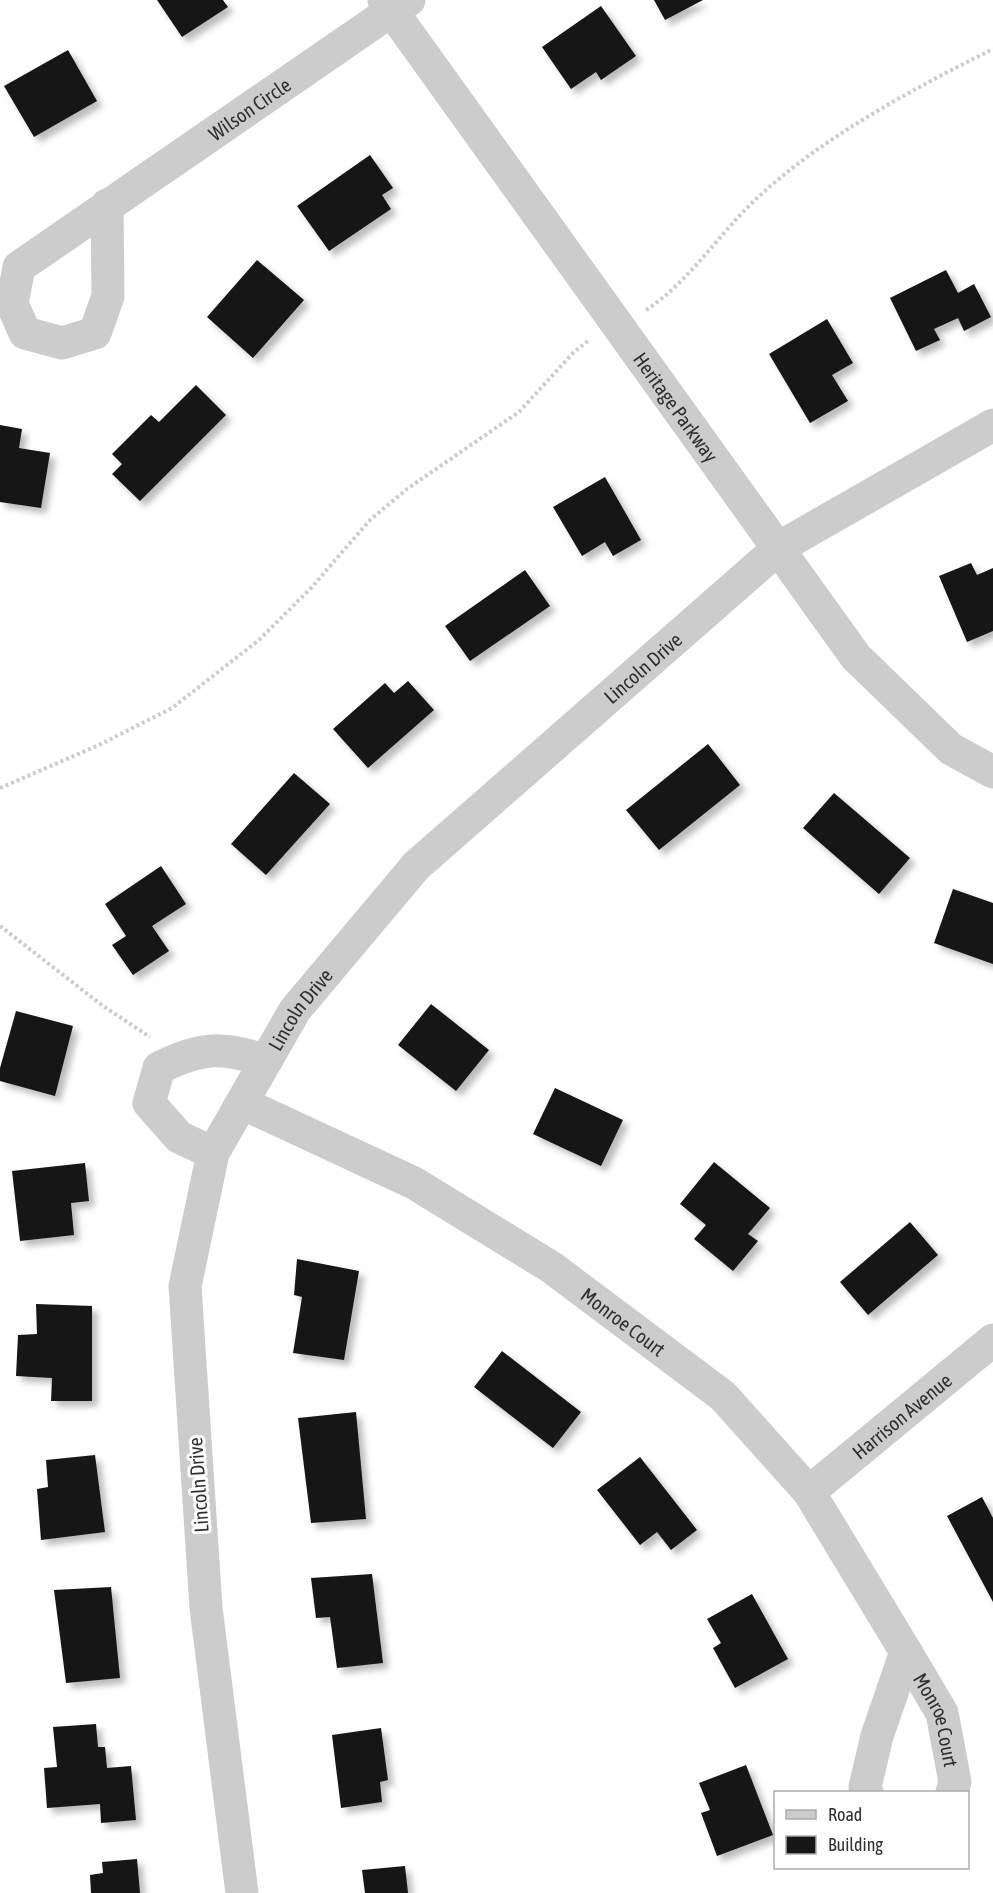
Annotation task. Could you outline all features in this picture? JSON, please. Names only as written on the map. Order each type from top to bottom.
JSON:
[{"type":"street","name":"Wilson Circle","points":[[107,205],[395,4]]},
{"type":"street","name":"Heritage Parkway","points":[[395,4],[619,327],[780,547],[856,657],[951,749],[993,772]]},
{"type":"street","name":"Lincoln Drive","points":[[242,1893],[206,1608],[185,1286],[213,1154],[295,1010],[416,866],[780,547],[993,425]]},
{"type":"street","points":[[213,1154],[179,1137],[149,1102],[159,1068],[195,1052],[238,1051],[266,1061]]},
{"type":"street","name":"Monroe Court","points":[[242,1103],[414,1183],[551,1267],[723,1396],[809,1492],[942,1713],[955,1782],[952,1791]]},
{"type":"street","name":"Harrison Avenue","points":[[809,1492],[993,1340]]},
{"type":"street","name":"Monroe Court","points":[[867,1791],[865,1787],[877,1736],[906,1652]]},
{"type":"path","points":[[0,788],[99,745],[172,708],[259,640],[311,588],[370,520],[407,489],[519,412],[573,353],[595,335],[619,327],[649,309],[679,282],[755,200],[791,170],[913,89],[993,49]]},
{"type":"path","points":[[0,926],[103,1006],[180,1057]]},
{"type":"building","points":[[157,0],[223,0],[228,7],[182,37]]},
{"type":"building","points":[[654,0],[703,0],[665,20]]},
{"type":"building","points":[[601,6],[636,56],[601,80],[596,72],[571,89],[542,47]]},
{"type":"building","points":[[68,50],[97,101],[34,137],[4,86]]},
{"type":"building","points":[[370,155],[393,188],[382,195],[391,209],[329,251],[297,206]]},
{"type":"building","points":[[257,260],[304,300],[253,358],[207,317]]},
{"type":"building","points":[[946,270],[958,293],[974,284],[991,317],[964,331],[958,318],[934,329],[940,340],[916,351],[890,298]]},
{"type":"building","points":[[827,319],[853,363],[832,375],[848,401],[810,423],[769,354]]},
{"type":"building","points":[[196,385],[226,415],[140,501],[112,474],[122,464],[112,454],[151,415],[159,422]]},
{"type":"building","points":[[0,425],[22,429],[19,448],[50,453],[41,508],[0,502]]},
{"type":"building","points":[[605,477],[641,540],[613,556],[605,542],[582,556],[553,507]]},
{"type":"building","points":[[971,563],[977,575],[993,568],[993,631],[967,642],[939,576]]},
{"type":"building","points":[[525,570],[550,606],[470,661],[445,626]]},
{"type":"building","points":[[408,681],[434,710],[368,768],[333,729],[385,683],[394,693]]},
{"type":"building","points":[[708,744],[740,785],[659,850],[626,810]]},
{"type":"building","points":[[294,773],[330,804],[266,875],[231,844]]},
{"type":"building","points":[[834,793],[910,858],[879,894],[803,828]]},
{"type":"building","points":[[161,866],[186,904],[152,926],[169,951],[133,975],[112,945],[126,936],[105,904]]},
{"type":"building","points":[[953,889],[993,903],[993,964],[934,943]]},
{"type":"building","points":[[431,1004],[489,1050],[456,1091],[398,1045]]},
{"type":"building","points":[[16,1011],[73,1026],[55,1096],[0,1081],[0,1068]]},
{"type":"building","points":[[555,1088],[623,1120],[601,1166],[533,1134]]},
{"type":"building","points":[[714,1162],[770,1208],[748,1234],[758,1241],[733,1271],[694,1239],[706,1225],[680,1204]]},
{"type":"building","points":[[85,1163],[89,1201],[71,1203],[74,1235],[20,1241],[12,1171]]},
{"type":"building","points":[[910,1222],[938,1255],[868,1315],[840,1282]]},
{"type":"building","points":[[297,1259],[359,1271],[344,1360],[293,1353],[302,1297],[294,1295]]},
{"type":"building","points":[[36,1304],[92,1306],[92,1401],[51,1401],[52,1378],[16,1376],[18,1335],[37,1334]]},
{"type":"building","points":[[502,1351],[581,1412],[553,1448],[474,1387]]},
{"type":"building","points":[[356,1412],[366,1519],[311,1523],[298,1418]]},
{"type":"building","points":[[95,1455],[105,1532],[41,1540],[37,1489],[48,1487],[46,1460]]},
{"type":"building","points":[[640,1457],[697,1530],[671,1550],[657,1532],[640,1545],[597,1490]]},
{"type":"building","points":[[982,1497],[993,1518],[993,1602],[947,1516]]},
{"type":"building","points":[[372,1574],[383,1663],[337,1668],[330,1617],[316,1618],[311,1578]]},
{"type":"building","points":[[111,1587],[120,1678],[66,1683],[54,1590]]},
{"type":"building","points":[[752,1594],[788,1659],[735,1688],[713,1648],[721,1643],[707,1619]]},
{"type":"building","points":[[96,1724],[98,1747],[105,1747],[107,1768],[131,1766],[136,1820],[101,1823],[100,1804],[47,1808],[44,1768],[57,1767],[53,1727]]},
{"type":"building","points":[[381,1728],[388,1780],[380,1782],[382,1802],[341,1808],[332,1735]]},
{"type":"building","points":[[746,1765],[773,1835],[717,1856],[701,1813],[710,1810],[699,1783]]},
{"type":"building","points":[[137,1859],[140,1893],[91,1893],[90,1875],[103,1873],[102,1862]]},
{"type":"building","points":[[405,1866],[408,1893],[365,1893],[362,1870]]}]
